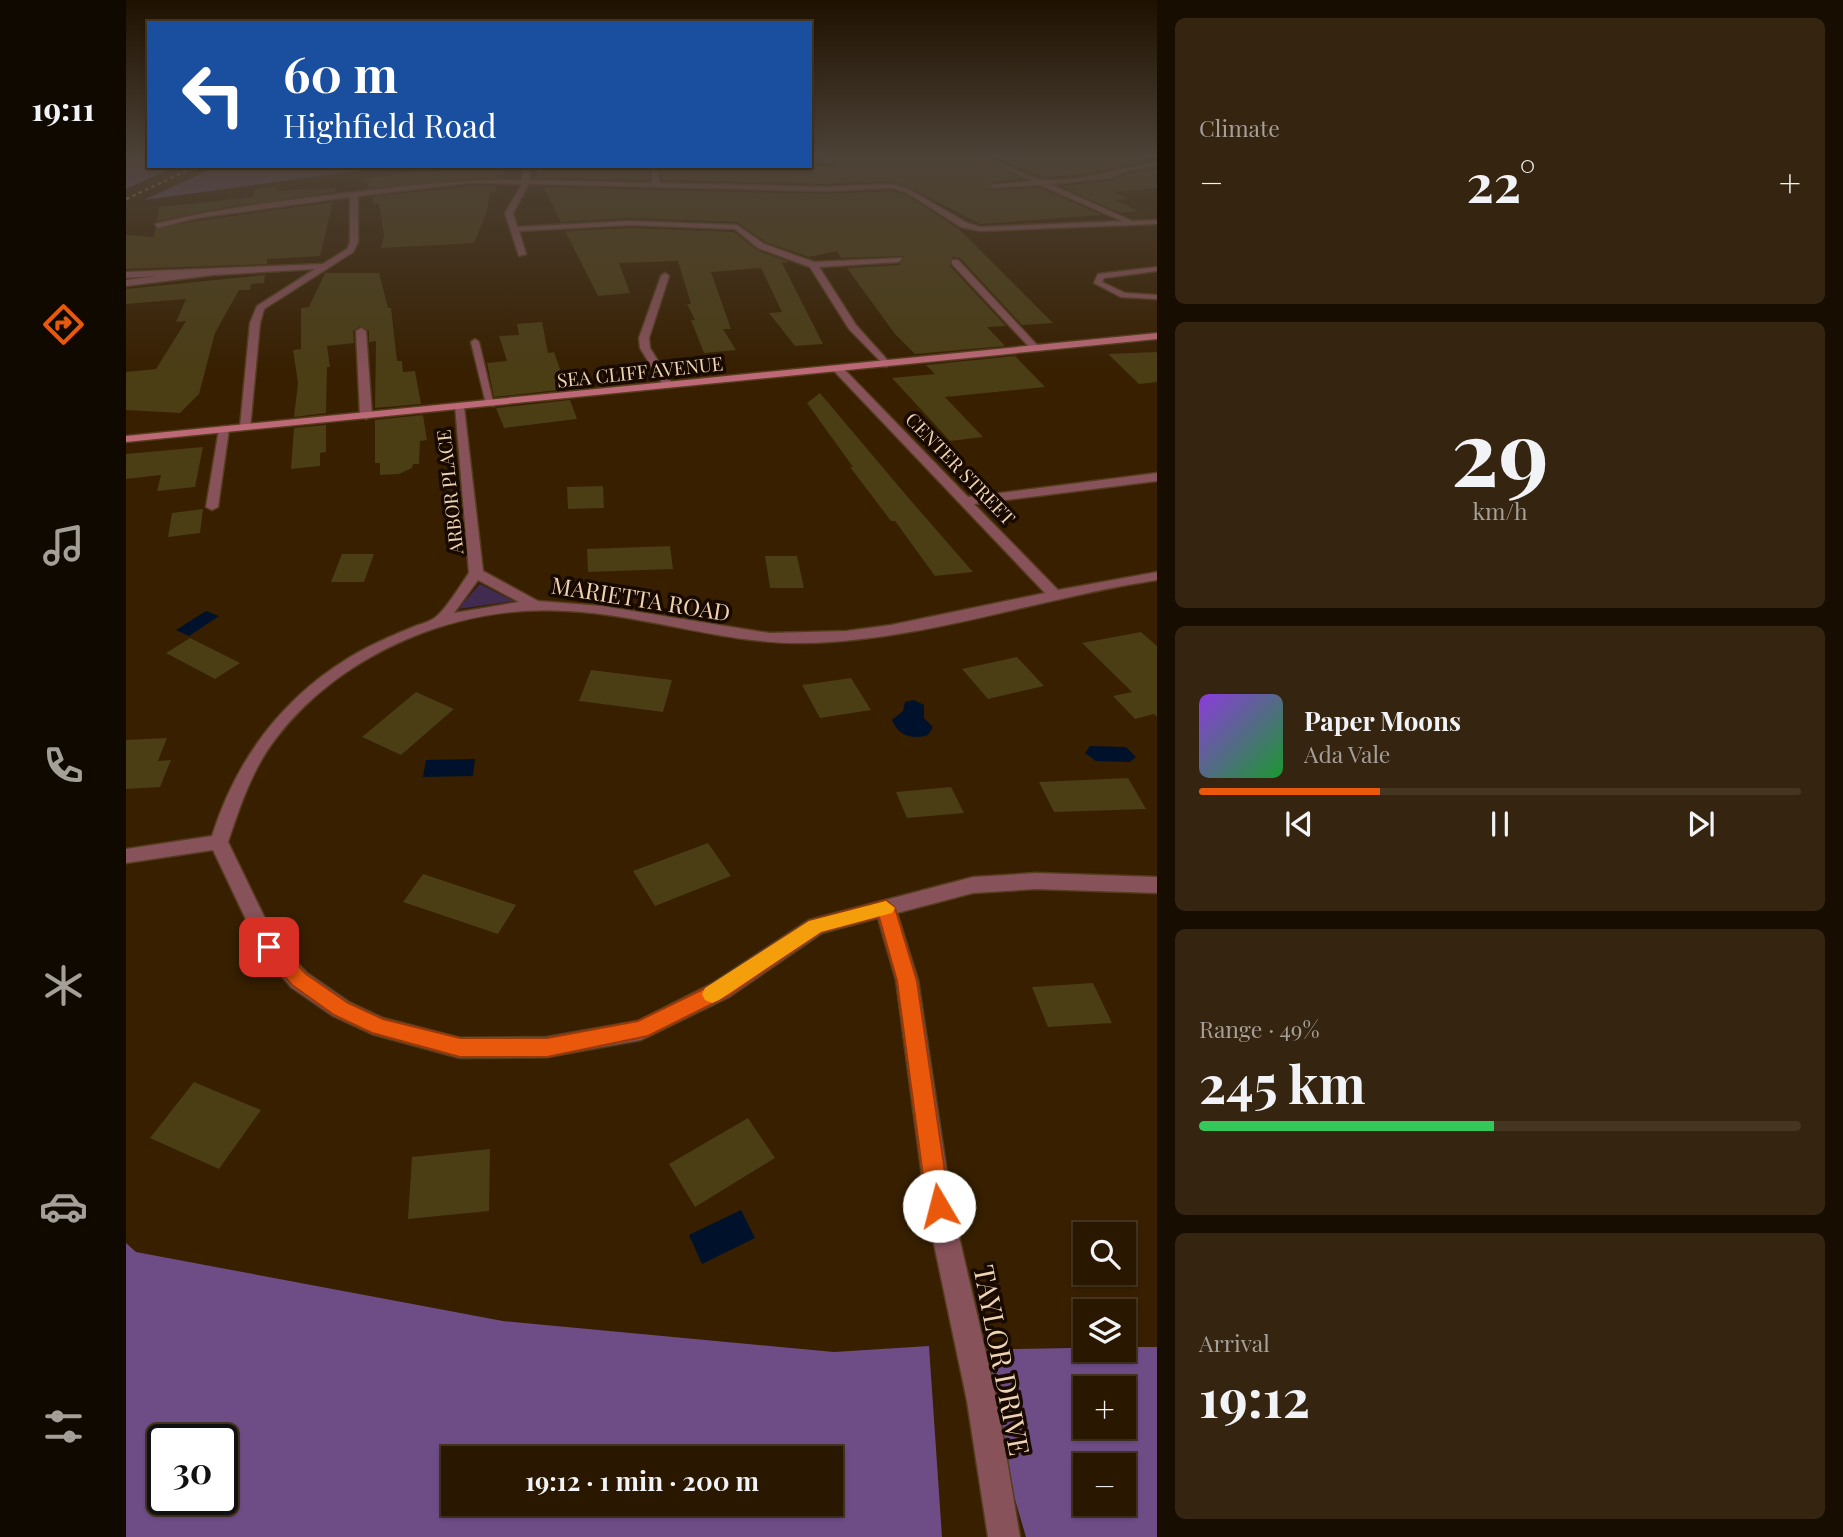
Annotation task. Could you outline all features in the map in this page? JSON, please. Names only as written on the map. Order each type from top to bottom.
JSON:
[{"type":"street","points":[[246,427],[255,323],[261,307],[350,250],[354,242],[354,229]]},
{"type":"street","points":[[519,229],[514,229],[522,254]]},
{"type":"street","points":[[743,229],[771,251],[813,265],[899,260]]},
{"type":"street","points":[[955,262],[1035,348]]},
{"type":"street","points":[[813,265],[852,327],[886,364]]},
{"type":"street","points":[[126,275],[325,266]]},
{"type":"street","points":[[126,283],[213,272]]},
{"type":"street","points":[[665,276],[644,338],[645,348],[668,385]]},
{"type":"street","points":[[361,331],[366,416]]},
{"type":"street","name":"SEA CLIFF AVENUE","points":[[126,439],[1157,336]]},
{"type":"street","name":"CENTER STREET","points":[[838,369],[1055,595]]},
{"type":"street","name":"ARBOR PLACE","points":[[442,619],[476,573],[459,407]]},
{"type":"street","points":[[966,501],[1157,477]]},
{"type":"street","name":"ARBOR PLACE","points":[[476,573],[535,605]]},
{"type":"street","name":"MARIETTA ROAD","points":[[219,842],[255,758],[292,709],[318,686],[376,649],[442,619],[535,605],[611,612],[745,637],[805,638],[883,630],[1157,576]]},
{"type":"street","points":[[126,856],[219,842],[269,947],[299,979],[341,1009],[380,1027],[460,1048],[547,1047],[641,1030],[721,990],[816,926],[973,885],[1036,881],[1157,885]]},
{"type":"street","name":"TAYLOR DRIVE","points":[[886,908],[907,981],[939,1206],[982,1401],[1004,1537]]},
{"type":"lane","points":[[1157,269],[1101,276],[1098,283],[1124,295],[1157,297]]},
{"type":"lane","points":[[1146,298],[1157,304]]},
{"type":"lane","points":[[475,342],[491,404]]},
{"type":"lane","points":[[212,508],[225,429]]},
{"type":"shaded area","points":[[480,584],[514,601],[458,609]]},
{"type":"shaded area","points":[[126,1243],[136,1252],[503,1321],[834,1352],[929,1346],[942,1537],[126,1537]]},
{"type":"shaded area","points":[[1136,1347],[1157,1347],[1157,1537],[1026,1537],[971,1350],[1073,1348],[1073,1362],[1136,1362]]},
{"type":"water","points":[[206,611],[219,616],[189,636],[176,630]]},
{"type":"water","points":[[914,700],[924,705],[924,718],[933,727],[928,735],[917,737],[902,733],[892,720],[903,711],[905,702]]},
{"type":"water","points":[[1090,746],[1126,747],[1136,757],[1130,762],[1096,761],[1085,753]]},
{"type":"water","points":[[475,759],[473,776],[423,777],[426,760]]},
{"type":"water","points":[[741,1210],[755,1238],[702,1264],[689,1235]]},
{"type":"building","points":[[155,229],[327,229],[320,256],[267,259],[267,264],[126,269],[126,235],[154,237]]},
{"type":"building","points":[[383,229],[480,229],[474,243],[381,248]]},
{"type":"building","points":[[649,229],[734,232],[757,250],[789,262],[782,263],[823,344],[795,346],[769,313],[782,312],[761,268],[711,272],[731,329],[723,329],[736,350],[704,353],[691,320],[695,320],[687,304],[691,304],[678,261],[619,263],[630,293],[598,296],[565,231]]},
{"type":"building","points":[[746,229],[958,229],[1053,323],[1022,325],[960,258],[952,257],[950,266],[1006,326],[987,327],[1005,346],[915,354],[895,334],[847,268],[899,265],[904,256],[841,258],[837,251],[809,257],[765,242]]},
{"type":"building","points":[[325,273],[379,273],[388,308],[391,308],[397,361],[402,361],[403,372],[415,371],[421,404],[375,408],[376,341],[369,342],[369,331],[360,326],[353,331],[354,343],[327,346],[330,367],[327,367],[326,413],[294,417],[298,383],[293,350],[301,349],[301,308],[309,307]]},
{"type":"building","points":[[265,275],[264,283],[251,284],[250,290],[239,290],[215,333],[199,394],[180,413],[126,410],[126,372],[156,369],[186,321],[176,322],[186,299],[126,304],[126,289]]},
{"type":"building","points":[[542,322],[548,353],[554,352],[567,389],[494,397],[487,363],[507,361],[499,336],[519,335],[517,324]]},
{"type":"building","points":[[1157,352],[1157,382],[1139,384],[1108,354]]},
{"type":"building","points":[[1015,356],[1045,387],[945,397],[983,437],[950,441],[892,378],[935,374],[926,365]]},
{"type":"building","points":[[820,393],[973,572],[935,576],[895,521],[891,521],[850,467],[853,467],[807,403]]},
{"type":"building","points":[[570,400],[577,419],[504,428],[496,408]]},
{"type":"building","points":[[423,415],[427,440],[420,441],[419,464],[413,464],[412,468],[399,474],[380,475],[380,463],[375,463],[375,420]]},
{"type":"building","points":[[326,425],[326,452],[320,453],[320,466],[291,469],[294,428]]},
{"type":"building","points":[[203,447],[195,487],[157,491],[161,475],[126,479],[126,454]]},
{"type":"building","points":[[603,486],[604,508],[568,509],[567,487]]},
{"type":"building","points":[[203,509],[200,533],[168,537],[172,513]]},
{"type":"building","points":[[670,546],[673,569],[588,572],[587,549]]},
{"type":"building","points":[[342,554],[374,554],[364,582],[331,582]]},
{"type":"building","points":[[765,556],[797,556],[804,588],[770,588]]},
{"type":"building","points":[[1141,632],[1157,646],[1157,717],[1154,714],[1135,719],[1113,696],[1132,692],[1082,643]]},
{"type":"building","points":[[190,638],[240,663],[215,679],[166,653]]},
{"type":"building","points":[[1017,657],[1044,686],[988,699],[962,669]]},
{"type":"building","points":[[591,670],[672,680],[663,712],[579,701]]},
{"type":"building","points":[[851,678],[871,710],[820,718],[802,685]]},
{"type":"building","points":[[416,692],[454,709],[401,755],[362,737]]},
{"type":"building","points":[[167,738],[158,761],[171,760],[160,787],[126,789],[126,740]]},
{"type":"building","points":[[1128,778],[1146,809],[1054,812],[1039,782]]},
{"type":"building","points":[[951,787],[964,813],[907,818],[896,792]]},
{"type":"building","points":[[708,843],[731,876],[655,906],[633,871]]},
{"type":"building","points":[[423,874],[516,905],[498,934],[403,902]]},
{"type":"building","points":[[1093,983],[1112,1023],[1048,1027],[1032,987]]},
{"type":"building","points":[[194,1082],[261,1110],[219,1169],[150,1138]]},
{"type":"building","points":[[748,1118],[775,1158],[695,1207],[669,1164]]},
{"type":"building","points":[[490,1149],[489,1211],[408,1219],[412,1157]]},
{"type":"slow traffic","points":[[712,994],[816,926],[886,908]]},
{"type":"route","points":[[269,947],[299,979],[341,1009],[380,1027],[460,1048],[547,1047],[641,1030],[721,990],[816,926],[886,908],[907,981],[939,1206]]}]
